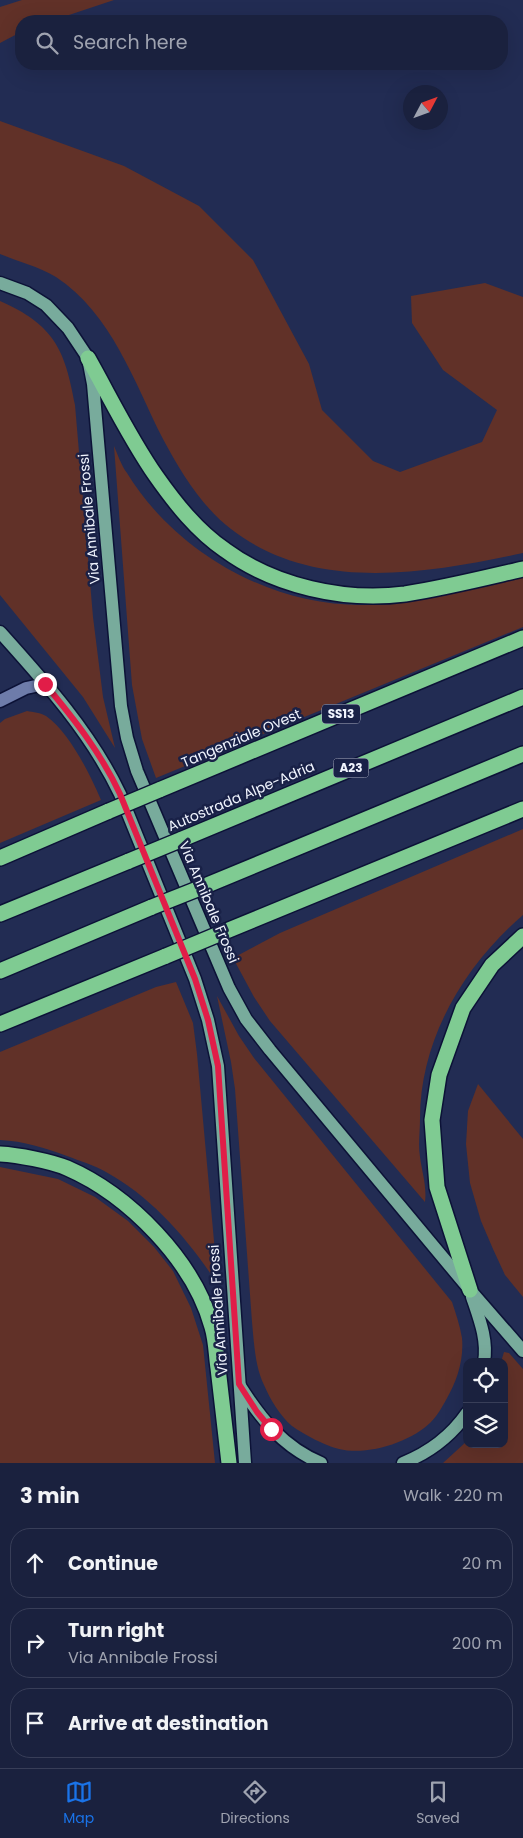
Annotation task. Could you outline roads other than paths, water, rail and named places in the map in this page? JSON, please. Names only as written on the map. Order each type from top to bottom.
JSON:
[{"type":"highway","points":[[88,358],[155,475],[180,508],[224,550],[246,564],[291,582],[319,590],[353,594],[404,594],[523,568]]},
{"type":"highway","name":"Tangenziale Ovest","points":[[0,858],[523,638]]},
{"type":"highway","name":"Autostrada Alpe-Adria","points":[[0,914],[523,697]]},
{"type":"highway","points":[[0,971],[523,754]]},
{"type":"highway","points":[[0,1024],[523,808]]},
{"type":"highway","points":[[470,1290],[437,1188],[432,1120],[439,1075],[463,1008],[492,965],[523,936]]},
{"type":"highway","points":[[0,1154],[13,1155],[66,1168],[106,1189],[142,1220],[177,1256],[200,1294],[213,1328],[229,1463]]},
{"type":"main road","name":"Via Annibale Frossi","points":[[0,284],[27,293],[46,305],[68,328],[88,358],[92,384],[120,706],[127,738],[137,771],[229,988],[246,1018],[270,1050],[523,1352]]},
{"type":"main road","name":"Via Annibale Frossi","points":[[0,632],[76,721],[108,769],[120,794],[195,979],[208,1020],[218,1066],[245,1463]]},
{"type":"main road","points":[[470,1290],[482,1327],[485,1358]]},
{"type":"main road","points":[[239,1384],[257,1412],[271,1429],[288,1445],[308,1458],[321,1463]]},
{"type":"main road","points":[[403,1463],[419,1456],[440,1442],[463,1419]]},
{"type":"lane","points":[[0,701],[26,688],[45,684]]}]
